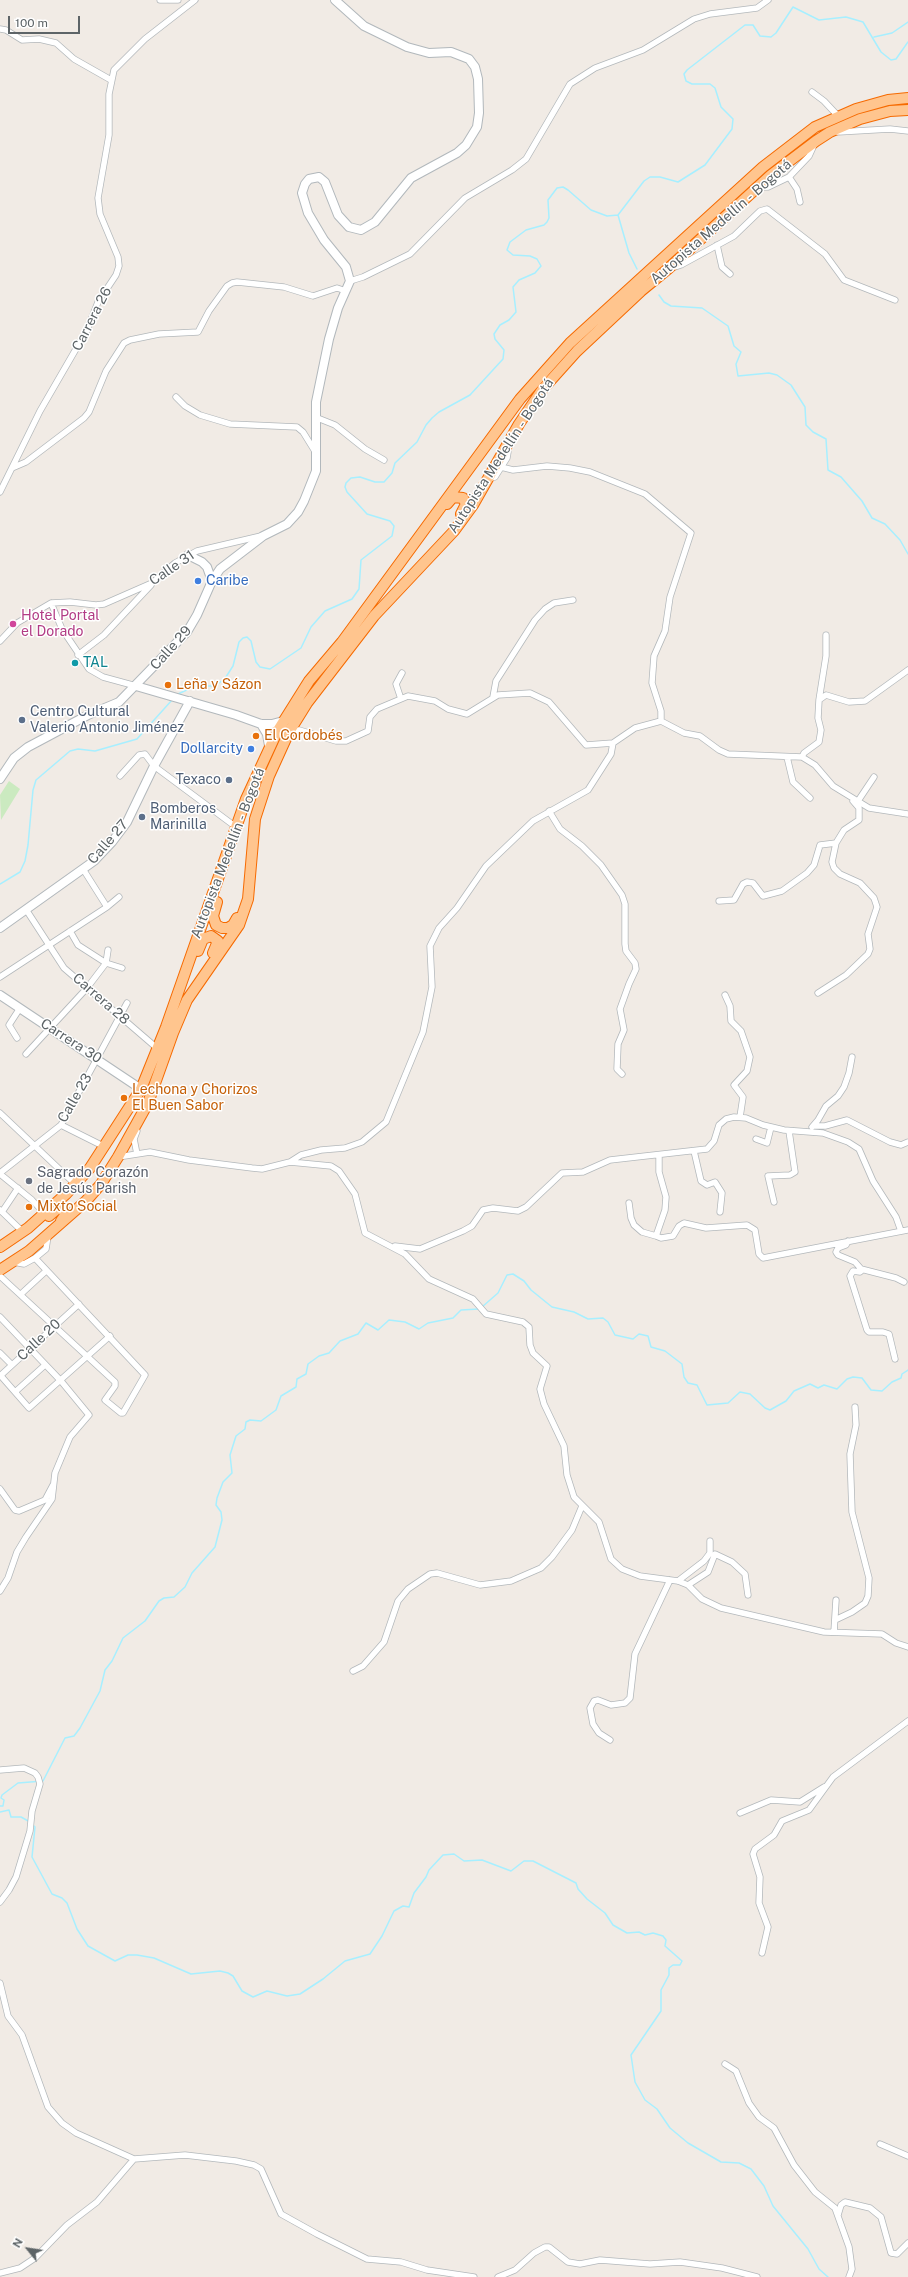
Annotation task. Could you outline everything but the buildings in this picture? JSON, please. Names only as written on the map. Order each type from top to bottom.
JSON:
[{"type":"highway","name":"Autopista Medellín - Bogotá","points":[[0,1247],[20,1234],[75,1184],[105,1147],[141,1089],[158,1049],[236,827],[269,746],[309,681],[342,642],[520,399],[570,342],[762,167],[815,127],[856,109],[882,102],[908,98]]},
{"type":"highway","name":"Autopista Medellín - Bogotá","points":[[0,1270],[22,1256],[48,1236],[86,1201],[118,1157],[148,1103],[175,1028],[190,995],[238,925],[248,899],[255,819],[261,798],[278,753],[289,732],[307,703],[374,616],[402,584],[454,531],[488,479],[531,406],[558,371],[641,291],[670,268],[760,187],[771,175],[816,141],[830,132],[860,119],[890,111],[908,110]]},
{"type":"highway","points":[[422,531],[431,526],[451,499],[455,496],[463,498],[466,504],[464,511],[432,548],[430,557]]},
{"type":"highway","points":[[222,866],[222,879],[212,917],[216,925],[225,928],[233,925],[239,912],[246,860],[251,852]]},
{"type":"highway","points":[[175,998],[185,985],[203,939],[208,936],[213,936],[217,939],[218,945],[197,978],[190,995]]},
{"type":"highway","points":[[20,1234],[27,1234],[57,1210],[62,1209],[65,1211],[65,1217],[63,1220],[29,1247],[22,1256]]},
{"type":"main road","points":[[335,0],[364,26],[407,47],[429,54],[451,52],[469,59],[477,72],[479,95],[477,127],[466,145],[457,153],[411,178],[381,215],[368,226],[355,229],[343,221],[338,215],[325,182],[319,177],[309,180],[305,184],[302,193],[308,213],[324,240],[346,267],[350,281]]},
{"type":"main road","name":"Calle 29","points":[[0,778],[14,758],[28,747],[88,715],[117,704],[187,632],[212,581],[227,562],[263,536],[282,528],[298,512],[314,478],[317,455],[315,417],[319,385],[332,323],[350,281]]},
{"type":"main road","points":[[188,555],[202,562],[207,567],[212,581]]},
{"type":"main road","points":[[136,686],[190,701],[261,724],[272,724],[283,721]]},
{"type":"main road","name":"Calle 27","points":[[0,928],[27,911],[83,869],[109,845],[127,822],[154,766],[190,701]]},
{"type":"main road","points":[[261,724],[267,734],[269,746]]},
{"type":"main road","name":"Carrera 30","points":[[0,995],[49,1028],[98,1058],[141,1089]]},
{"type":"street","points":[[160,0],[178,0]]},
{"type":"street","name":"Carrera 26","points":[[0,492],[40,411],[87,330],[98,302],[116,275],[119,266],[118,257],[100,214],[98,198],[109,135],[109,94],[114,70],[126,56],[179,10],[195,0]]},
{"type":"street","points":[[350,281],[363,277],[410,254],[465,198],[512,170],[526,159],[570,84],[595,68],[643,50],[694,19],[710,14],[757,8],[768,0]]},
{"type":"street","points":[[0,29],[6,30],[22,40],[39,39],[56,43],[74,59],[112,80]]},
{"type":"street","points":[[812,92],[824,101],[839,116]]},
{"type":"street","points":[[830,132],[870,129],[908,131]]},
{"type":"street","points":[[760,187],[768,187],[789,177],[809,156],[816,141]]},
{"type":"street","points":[[789,177],[797,189],[800,202]]},
{"type":"street","points":[[670,268],[681,265],[734,236],[760,211],[767,209],[825,254],[844,280],[895,300]]},
{"type":"street","points":[[717,245],[722,266],[730,274]]},
{"type":"street","points":[[12,468],[42,450],[84,418],[92,406],[106,371],[127,341],[159,334],[198,332],[209,310],[227,286],[232,283],[237,282],[284,287],[313,296],[337,288],[346,291]]},
{"type":"street","points":[[176,397],[185,406],[200,415],[230,424],[296,427],[303,432],[317,455]]},
{"type":"street","points":[[315,417],[335,425],[365,449],[384,460]]},
{"type":"street","points":[[488,479],[495,477],[508,455],[506,448]]},
{"type":"street","points":[[501,467],[513,470],[558,467],[590,472],[645,494],[691,533],[670,597],[665,631],[654,656],[652,683],[661,711],[661,722]]},
{"type":"street","name":"Calle 31","points":[[0,641],[18,623],[51,603],[70,602],[96,605],[152,583],[166,570],[188,555],[204,549],[263,536]]},
{"type":"street","points":[[78,655],[104,635],[152,583]]},
{"type":"street","points":[[492,697],[496,681],[535,620],[545,609],[554,603],[572,600]]},
{"type":"street","points":[[51,603],[62,629],[88,669],[96,674],[136,686]]},
{"type":"street","points":[[802,757],[804,752],[817,745],[821,730],[818,718],[819,700],[826,656],[826,635]]},
{"type":"street","points":[[819,700],[826,695],[849,702],[865,701],[908,670]]},
{"type":"street","points":[[401,699],[396,684],[402,673]]},
{"type":"street","points":[[289,732],[299,730],[336,741],[346,741],[368,731],[370,717],[377,709],[412,695],[467,714],[474,712],[492,697],[534,694],[557,710],[586,745],[613,743],[635,728],[661,722],[684,733],[700,736],[718,750],[728,754],[802,757],[815,765],[832,786],[869,808],[908,814]]},
{"type":"street","points":[[290,1162],[301,1155],[322,1150],[345,1148],[362,1142],[386,1122],[412,1063],[425,1024],[432,994],[430,952],[434,937],[486,866],[533,821],[588,790],[611,754],[613,743]]},
{"type":"street","points":[[120,776],[142,754],[147,756],[154,766],[236,827]]},
{"type":"street","points":[[786,757],[793,782],[810,798]]},
{"type":"street","points":[[858,801],[874,777]]},
{"type":"street","points":[[818,994],[846,975],[868,954],[870,949],[868,934],[877,907],[874,898],[860,883],[834,868],[832,862],[836,843],[844,830],[859,820],[859,808],[850,797]]},
{"type":"street","points":[[549,811],[560,829],[582,846],[601,865],[622,895],[626,904],[626,951],[635,963],[636,969],[628,984],[620,1009],[624,1030],[618,1044],[617,1069],[622,1074]]},
{"type":"street","points":[[719,901],[734,900],[743,884],[747,882],[753,883],[763,896],[782,891],[807,873],[814,864],[820,845],[836,843]]},
{"type":"street","points":[[83,869],[107,907]]},
{"type":"street","points":[[0,977],[107,907],[119,897]]},
{"type":"street","name":"Carrera 28","points":[[27,911],[48,946],[64,968],[158,1049]]},
{"type":"street","points":[[70,931],[78,945],[106,962],[122,968]]},
{"type":"street","points":[[26,1054],[87,988],[106,962],[108,950]]},
{"type":"street","points":[[725,995],[730,1006],[732,1023],[741,1031],[750,1056],[746,1071],[734,1085],[744,1098],[740,1117]]},
{"type":"street","name":"Calle 23","points":[[0,1174],[61,1125],[127,1003]]},
{"type":"street","points":[[17,1038],[9,1024],[20,1008]]},
{"type":"street","points":[[808,1131],[814,1126],[826,1106],[838,1096],[844,1087],[849,1073],[852,1057]]},
{"type":"street","points":[[137,1154],[134,1139],[145,1115],[148,1103]]},
{"type":"street","points":[[0,1113],[75,1184]]},
{"type":"street","points":[[388,1245],[420,1249],[472,1226],[483,1210],[493,1208],[518,1211],[526,1207],[562,1173],[583,1172],[610,1160],[694,1152],[707,1149],[714,1141],[719,1125],[726,1119],[740,1117],[771,1127],[823,1133],[848,1142],[858,1149],[873,1181],[896,1217],[901,1231]]},
{"type":"street","points":[[814,1126],[825,1126],[847,1120],[890,1142],[901,1145],[908,1142]]},
{"type":"street","points":[[61,1125],[105,1147]]},
{"type":"street","points":[[756,1139],[767,1143],[771,1127]]},
{"type":"street","points":[[774,1202],[768,1176],[790,1175],[795,1172],[789,1130]]},
{"type":"street","points":[[118,1157],[150,1152],[189,1160],[262,1169],[290,1162],[317,1163],[332,1166],[339,1171],[354,1194],[365,1233],[405,1254],[429,1279],[472,1299],[486,1314],[523,1322],[529,1326],[530,1345],[533,1352],[548,1366],[540,1389],[544,1404],[564,1446],[567,1475],[574,1497],[599,1522],[611,1559],[622,1568],[640,1576],[678,1581],[688,1585],[702,1599],[721,1608],[824,1632],[882,1634],[896,1643],[908,1647]]},
{"type":"street","points":[[694,1152],[701,1181],[707,1185],[715,1182],[722,1193],[720,1212]]},
{"type":"street","points":[[656,1236],[664,1215],[666,1202],[659,1172],[659,1155]]},
{"type":"street","points":[[0,1174],[32,1200],[44,1213]]},
{"type":"street","points":[[18,1188],[1,1211],[20,1234]]},
{"type":"street","points":[[629,1203],[631,1218],[634,1225],[642,1232],[661,1238],[673,1236],[679,1226],[684,1223],[706,1228],[727,1225],[749,1226],[755,1230],[759,1254],[763,1258],[908,1230]]},
{"type":"street","points":[[13,1262],[24,1264],[35,1258],[46,1249],[48,1236]]},
{"type":"street","points":[[848,1242],[846,1245],[837,1249],[837,1254],[852,1260],[861,1269],[896,1278],[904,1282]]},
{"type":"street","points":[[0,1276],[55,1325],[115,1382],[105,1402],[121,1413],[124,1413],[145,1376],[110,1336],[35,1258]]},
{"type":"street","points":[[861,1269],[860,1272],[853,1271],[850,1276],[866,1330],[869,1332],[883,1332],[889,1334],[895,1359]]},
{"type":"street","points":[[21,1294],[46,1271]]},
{"type":"street","name":"Calle 20","points":[[0,1376],[79,1304]]},
{"type":"street","points":[[0,1317],[45,1366],[62,1381],[89,1415],[70,1437],[50,1493],[45,1500],[19,1511],[15,1510],[0,1489]]},
{"type":"street","points":[[0,1376],[29,1408],[62,1381],[110,1336]]},
{"type":"street","points":[[0,1352],[12,1365]]},
{"type":"street","points":[[15,1392],[45,1366]]},
{"type":"street","points":[[835,1620],[852,1612],[865,1603],[868,1596],[869,1578],[852,1512],[850,1454],[856,1425],[855,1407]]},
{"type":"street","points":[[0,1591],[8,1578],[17,1552],[50,1503],[54,1494],[54,1480]]},
{"type":"street","points":[[353,1671],[363,1666],[384,1642],[398,1601],[408,1589],[430,1574],[437,1573],[480,1585],[511,1581],[541,1568],[552,1557],[572,1530],[582,1506]]},
{"type":"street","points":[[678,1581],[704,1561],[710,1553],[710,1541]]},
{"type":"street","points":[[688,1585],[708,1572],[714,1554],[732,1562],[745,1574],[748,1595]]},
{"type":"street","points":[[610,1740],[599,1733],[594,1724],[590,1708],[594,1701],[598,1700],[611,1705],[626,1703],[630,1698],[635,1654],[670,1580]]},
{"type":"street","points":[[834,1632],[836,1600]]},
{"type":"street","points":[[740,1813],[772,1800],[800,1802],[825,1785],[865,1752],[908,1720]]},
{"type":"street","points":[[0,1770],[24,1768],[38,1776],[40,1784],[16,1877],[0,1902]]},
{"type":"street","points":[[762,1953],[768,1927],[759,1903],[760,1877],[753,1854],[755,1849],[774,1835],[782,1821],[809,1810],[818,1800],[825,1785]]},
{"type":"street","points":[[0,1984],[8,2016],[22,2034],[48,2107],[76,2134],[134,2159],[185,2155],[236,2161],[254,2165],[261,2169],[281,2214],[367,2259],[401,2262],[427,2270],[474,2277]]},
{"type":"street","points":[[725,2064],[736,2071],[749,2103],[759,2117],[774,2128],[794,2165],[815,2192],[835,2208],[838,2214],[840,2227],[850,2248],[852,2269],[849,2277]]},
{"type":"street","points":[[880,2144],[908,2156]]},
{"type":"street","points":[[0,2274],[20,2268],[35,2258],[67,2225],[97,2202],[134,2159]]},
{"type":"street","points":[[838,2214],[841,2204],[845,2202],[870,2208],[882,2217],[891,2253],[897,2254],[908,2244]]},
{"type":"street","points":[[498,2277],[515,2270],[540,2248],[545,2247],[549,2247],[568,2262],[580,2264],[600,2260],[650,2264],[680,2262],[722,2268],[757,2277]]},
{"type":"green space","points":[[9,781],[20,789],[1,820],[0,795]]},
{"type":"waterway","points":[[176,695],[195,686],[213,686],[224,680],[233,666],[239,642],[243,638],[247,637],[251,641],[256,662],[260,667],[270,669],[301,648],[311,627],[325,611],[352,599],[359,589],[361,560],[392,536],[394,526],[390,521],[367,514],[347,492],[345,487],[346,483],[351,478],[360,477],[375,482],[384,482],[392,473],[395,463],[417,442],[426,425],[432,418],[439,412],[470,395],[503,359],[504,350],[495,339],[494,334],[500,325],[509,320],[516,312],[513,287],[519,280],[535,273],[541,266],[537,259],[530,256],[513,255],[507,250],[510,242],[526,230],[544,225],[547,222],[549,218],[548,200],[557,188],[563,187],[568,190],[591,210],[607,216],[618,215],[644,181],[650,177],[660,177],[678,182],[705,165],[732,129],[733,119],[721,107],[715,88],[710,84],[692,84],[686,81],[684,74],[687,70],[745,25],[753,25],[760,36],[771,37],[776,33],[793,7],[819,20],[846,17],[863,22],[881,52],[891,60],[896,59],[908,42]]},
{"type":"waterway","points":[[874,37],[892,33],[908,22]]},
{"type":"waterway","points":[[618,215],[629,253],[637,269]]},
{"type":"waterway","points":[[659,295],[664,302],[671,306],[702,308],[728,326],[734,346],[741,352],[736,364],[738,376],[769,373],[777,375],[791,385],[805,407],[806,425],[813,432],[826,439],[828,470],[841,477],[862,501],[872,518],[885,524],[900,540],[908,554]]},
{"type":"waterway","points":[[0,884],[20,872],[25,861],[33,790],[36,780],[70,751],[78,749],[95,751],[137,739],[172,700]]},
{"type":"waterway","points":[[482,1307],[498,1293],[507,1275],[513,1274],[524,1281],[531,1290],[552,1307],[574,1312],[588,1319],[603,1318],[608,1322],[615,1335],[633,1339],[639,1334],[648,1336],[651,1347],[665,1351],[682,1364],[684,1377],[688,1383],[697,1385],[707,1405],[728,1403],[740,1392],[750,1394],[765,1408],[770,1410],[786,1401],[794,1391],[810,1384],[818,1388],[824,1385],[837,1389],[847,1379],[853,1377],[862,1378],[871,1390],[882,1391],[892,1382],[901,1378],[902,1374],[908,1370]]},
{"type":"waterway","points":[[0,1806],[3,1806],[4,1800],[1,1798],[2,1795],[18,1783],[43,1781],[65,1738],[74,1736],[80,1728],[100,1691],[105,1670],[112,1661],[123,1638],[145,1621],[159,1601],[164,1598],[174,1597],[185,1587],[192,1573],[215,1547],[222,1520],[221,1512],[216,1505],[217,1498],[223,1482],[232,1473],[230,1455],[236,1436],[245,1429],[246,1422],[250,1420],[261,1421],[276,1410],[281,1396],[296,1387],[297,1379],[306,1374],[308,1364],[319,1356],[329,1353],[340,1341],[358,1334],[366,1323],[378,1330],[389,1320],[405,1322],[419,1329],[428,1323],[453,1318],[461,1310],[479,1309]]},
{"type":"waterway","points":[[0,1812],[9,1810],[11,1817],[21,1817],[30,1822]]},
{"type":"waterway","points":[[33,1825],[35,1827],[32,1857],[52,1894],[62,1898],[67,1903],[77,1929],[88,1946],[115,1961],[128,1955],[137,1955],[154,1958],[191,1974],[220,1971],[228,1973],[233,1976],[242,1991],[253,1997],[267,1991],[287,1996],[300,1994],[323,1979],[345,1961],[370,1954],[382,1936],[394,1911],[403,1906],[409,1907],[414,1893],[426,1877],[429,1870],[443,1855],[454,1854],[464,1861],[482,1860],[511,1871],[524,1861],[533,1861],[576,1883],[578,1889],[587,1899],[605,1913],[613,1925],[627,1933],[639,1932],[645,1935],[653,1933],[663,1936],[666,1940],[665,1946],[682,1961],[680,1965],[673,1965],[669,1968],[669,1975],[661,1990],[661,2011],[631,2055],[635,2082],[645,2100],[657,2109],[670,2128],[688,2143],[721,2162],[739,2163],[751,2169],[764,2186],[773,2206],[808,2249],[819,2269],[828,2277]]},
{"type":"place","name":"Caribe","points":[[198,581]]},
{"type":"place","name":"Hotel Portal el Dorado","points":[[13,624]]},
{"type":"place","name":"TAL","points":[[75,663]]},
{"type":"place","name":"Leña y Sázon","points":[[168,685]]},
{"type":"place","name":"Centro Cultural Valerio Antonio Jiménez","points":[[22,720]]},
{"type":"place","name":"El Cordobés","points":[[256,736]]},
{"type":"place","name":"Dollarcity","points":[[251,749]]},
{"type":"place","name":"Texaco","points":[[229,780]]},
{"type":"place","name":"Bomberos Marinilla","points":[[142,817]]},
{"type":"place","name":"Lechona y Chorizos El Buen Sabor","points":[[124,1098]]},
{"type":"place","name":"Sagrado Corazón de Jesús Parish","points":[[29,1181]]},
{"type":"place","name":"Mixto Social","points":[[29,1207]]}]
